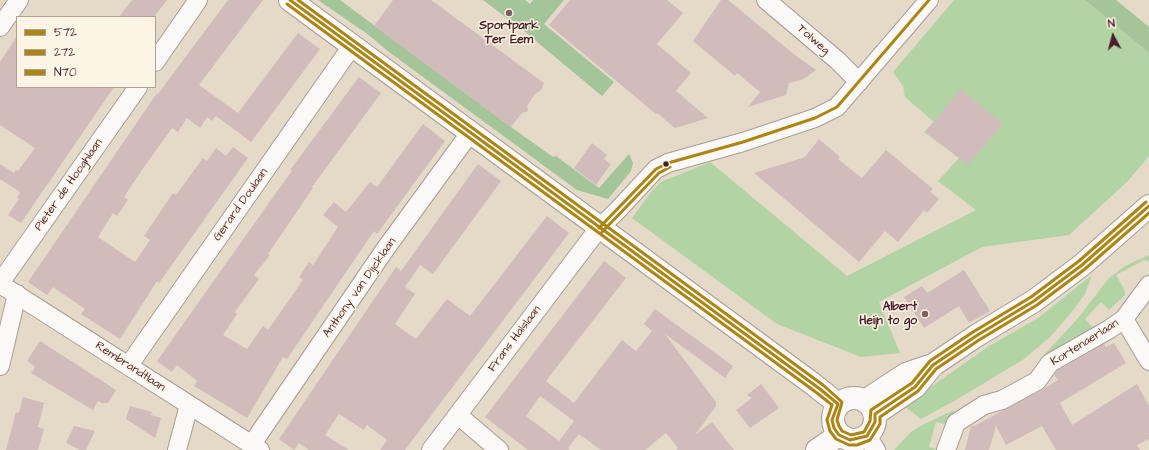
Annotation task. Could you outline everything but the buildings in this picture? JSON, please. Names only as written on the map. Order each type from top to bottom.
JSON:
[{"type":"main road","points":[[290,0],[820,389],[838,404]]},
{"type":"main road","points":[[870,408],[915,387],[933,365],[976,336],[1034,301],[1082,265],[1149,206]]},
{"type":"main road","points":[[850,398],[870,408],[875,422],[872,443],[844,438],[839,435],[834,428],[832,420],[834,411],[838,404],[850,398]]},
{"type":"main road","points":[[817,450],[839,435]]},
{"type":"street","points":[[0,27],[19,0]]},
{"type":"street","points":[[156,61],[198,0]]},
{"type":"street","name":"Tolweg","points":[[766,0],[837,60],[859,82]]},
{"type":"street","points":[[599,228],[656,169],[668,163],[737,144],[815,118],[837,107],[928,0]]},
{"type":"street","name":"Gerard Doulaan","points":[[129,364],[352,46]]},
{"type":"street","name":"Pieter de Hooghlaan","points":[[0,284],[137,88]]},
{"type":"street","name":"Anthony van Dijcklaan","points":[[256,447],[386,248],[470,133]]},
{"type":"street","name":"Frans Halslaan","points":[[431,450],[599,228]]},
{"type":"street","name":"Rembrandtlaan","points":[[0,284],[129,364],[189,405],[256,447]]},
{"type":"street","name":"Kortenaerlaan","points":[[946,450],[956,423],[984,405],[1002,400],[1037,381],[1050,363],[1108,330],[1124,319],[1149,285]]},
{"type":"street","points":[[0,366],[17,294]]},
{"type":"street","points":[[1124,319],[1149,361]]},
{"type":"street","points":[[177,450],[189,405]]},
{"type":"street","points":[[458,415],[499,450]]},
{"type":"green space","points":[[318,0],[340,0],[511,127],[553,157],[556,156],[599,188],[629,154],[633,163],[631,171],[608,199],[577,190],[389,52],[366,33]]},
{"type":"green space","points":[[483,0],[525,0],[530,4],[533,0],[564,0],[544,24],[614,82],[602,96],[524,31]]},
{"type":"green space","points":[[954,0],[1085,0],[1149,53],[1149,156],[1127,182],[1069,235],[982,247],[879,302],[900,353],[861,357],[777,324],[632,218],[651,192],[661,182],[710,162],[847,276],[976,210],[938,181],[959,158],[924,132],[934,122],[905,97],[903,86],[893,72]]},
{"type":"green space","points":[[1085,0],[1116,0],[1149,27],[1149,53]]},
{"type":"green space","points":[[1149,255],[1149,261],[1144,260],[1116,275],[1124,289],[1125,295],[1109,310],[1101,302],[1085,319],[1093,328],[1045,357],[1044,355],[1079,317],[1108,279],[1125,266]]},
{"type":"green space","points":[[1092,275],[1085,294],[1071,313],[1050,337],[1024,359],[921,419],[904,406],[989,346],[1038,318]]},
{"type":"green space","points":[[954,410],[955,414],[947,425],[936,422],[929,447],[939,450],[894,450],[911,432],[922,425]]},
{"type":"transit line","name":"572","points":[[290,0],[820,389],[838,404],[832,420],[834,428],[839,435],[850,440],[867,436],[875,422],[875,414],[915,387],[933,365],[976,336],[1034,301],[1082,265],[1149,206]]},
{"type":"transit line","name":"N70","points":[[298,0],[823,385],[842,402],[837,420],[842,431],[851,435],[864,432],[870,421],[871,410],[912,383],[930,361],[973,332],[1031,297],[1079,261],[1146,202]]},
{"type":"transit line","name":"572","points":[[599,228],[656,169],[668,163],[743,142],[815,118],[837,107],[929,0]]},
{"type":"transit line","name":"272","points":[[287,4],[817,393],[832,405],[827,420],[830,431],[836,439],[849,445],[857,445],[870,440],[880,424],[880,417],[918,391],[936,369],[979,340],[1037,305],[1085,269],[1149,213]]},
{"type":"transit line","name":"272","points":[[602,232],[659,173],[670,167]]},
{"type":"place","name":"Sportpark Ter Eem","points":[[509,13]]},
{"type":"place","name":"Albert Heijn to go","points":[[925,314]]}]
